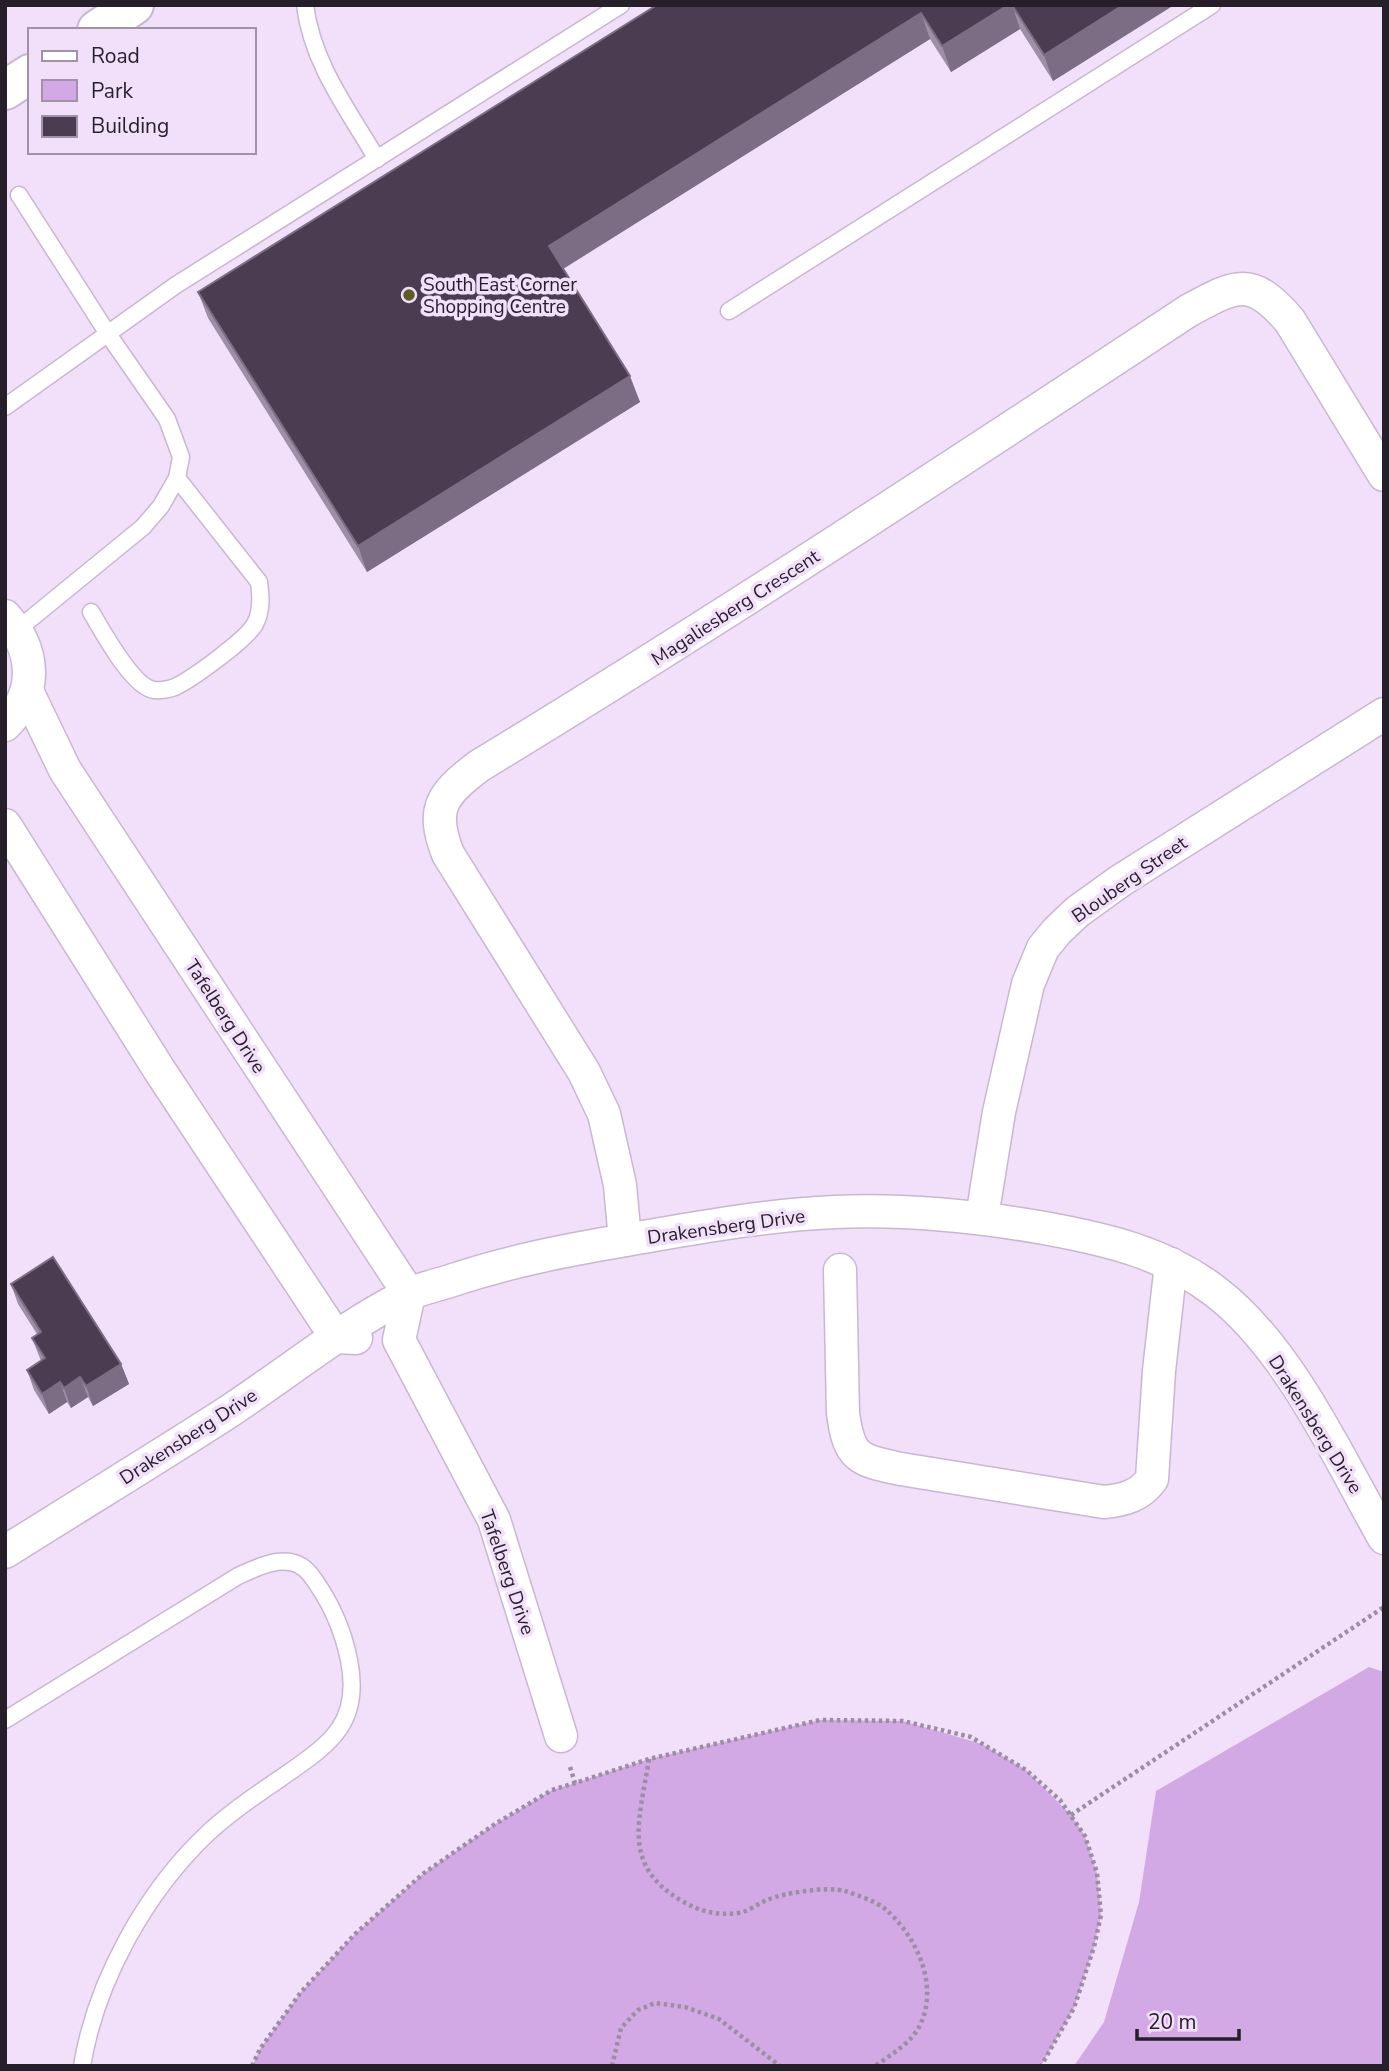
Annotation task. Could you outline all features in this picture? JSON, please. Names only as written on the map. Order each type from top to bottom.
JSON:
[{"type":"main road","points":[[100,28],[134,5]]},
{"type":"main road","points":[[5,90],[28,75]]},
{"type":"street","name":"Magaliesberg Crescent","points":[[625,1240],[616,1162],[599,1104],[584,1072],[448,854],[441,836],[440,804],[457,783],[479,766],[636,671],[883,512],[1188,311],[1234,290],[1247,289],[1262,293],[1273,301],[1290,321],[1384,475]]},
{"type":"street","points":[[5,725],[17,713],[27,691],[30,663],[11,623]]},
{"type":"street","name":"Tafelberg Drive","points":[[27,691],[65,770],[409,1294]]},
{"type":"street","name":"Blouberg Street","points":[[982,1217],[999,1112],[1028,984],[1043,948],[1077,912],[1121,881],[1384,714]]},
{"type":"street","points":[[5,825],[160,1071],[336,1337],[399,1340],[409,1294]]},
{"type":"street","name":"Drakensberg Drive","points":[[5,1552],[226,1413],[336,1337],[409,1294],[502,1264],[566,1250],[751,1220],[833,1212],[902,1212],[982,1217],[1127,1246],[1171,1264],[1217,1292],[1253,1327],[1286,1368],[1384,1538]]},
{"type":"street","points":[[840,1270],[844,1413],[846,1433],[858,1457],[901,1469],[1104,1502],[1121,1501],[1135,1495],[1145,1489],[1152,1479],[1159,1371],[1171,1264]]},
{"type":"street","name":"Tafelberg Drive","points":[[399,1340],[494,1520],[561,1736]]},
{"type":"lane","points":[[305,5],[313,44],[323,69],[377,159]]},
{"type":"lane","points":[[5,407],[176,285],[621,5]]},
{"type":"lane","points":[[729,311],[1212,5]]},
{"type":"lane","points":[[11,623],[143,527],[161,506],[177,478],[181,457],[167,419],[108,334],[19,195]]},
{"type":"lane","points":[[91,612],[127,667],[143,685],[154,691],[174,687],[234,646],[255,625],[262,600],[259,582],[177,478]]},
{"type":"lane","points":[[5,1720],[238,1576],[274,1561],[291,1562],[306,1568],[324,1592],[346,1644],[353,1693],[337,1734],[323,1749],[260,1792],[209,1833],[163,1885],[129,1936],[103,1987],[86,2042],[82,2066]]},
{"type":"path","points":[[1071,1815],[1384,1607]]},
{"type":"path","points":[[252,2066],[260,2049],[301,1992],[355,1934],[424,1872],[495,1824],[552,1790],[649,1759],[820,1720],[903,1721],[971,1737],[1026,1770],[1060,1800],[1085,1836],[1097,1873],[1101,1914],[1094,1947],[1074,2008],[1041,2066]]},
{"type":"path","points":[[649,1759],[638,1835],[644,1865],[663,1890],[692,1907],[716,1914],[740,1913],[769,1899],[804,1892],[842,1890],[883,1907],[909,1936],[923,1965],[928,1992],[921,2023],[902,2048],[875,2066]]},
{"type":"path","points":[[612,2066],[621,2028],[638,2010],[655,2003],[685,2007],[719,2019],[780,2066]]},
{"type":"green space","points":[[1369,1667],[1384,1672],[1384,2066],[1074,2066],[1104,2022],[1139,1902],[1156,1791]]},
{"type":"green space","points":[[820,1720],[903,1721],[982,1744],[1026,1770],[1071,1815],[1085,1836],[1097,1873],[1101,1915],[1094,1947],[1074,2008],[1041,2066],[252,2066],[260,2049],[301,1992],[355,1934],[424,1873],[495,1824],[552,1790],[649,1759]]},
{"type":"building","name":"South East Corner Shopping Centre","points":[[657,5],[1008,5],[942,46],[921,13],[549,246],[630,376],[358,546],[198,292]]},
{"type":"building","points":[[1012,5],[1123,5],[1044,55]]},
{"type":"building","points":[[53,1257],[121,1364],[86,1386],[80,1377],[64,1388],[60,1382],[42,1394],[27,1370],[45,1358],[32,1338],[41,1332],[11,1284]]},
{"type":"place","name":"South East Corner Shopping Centre","points":[[409,295]]}]
